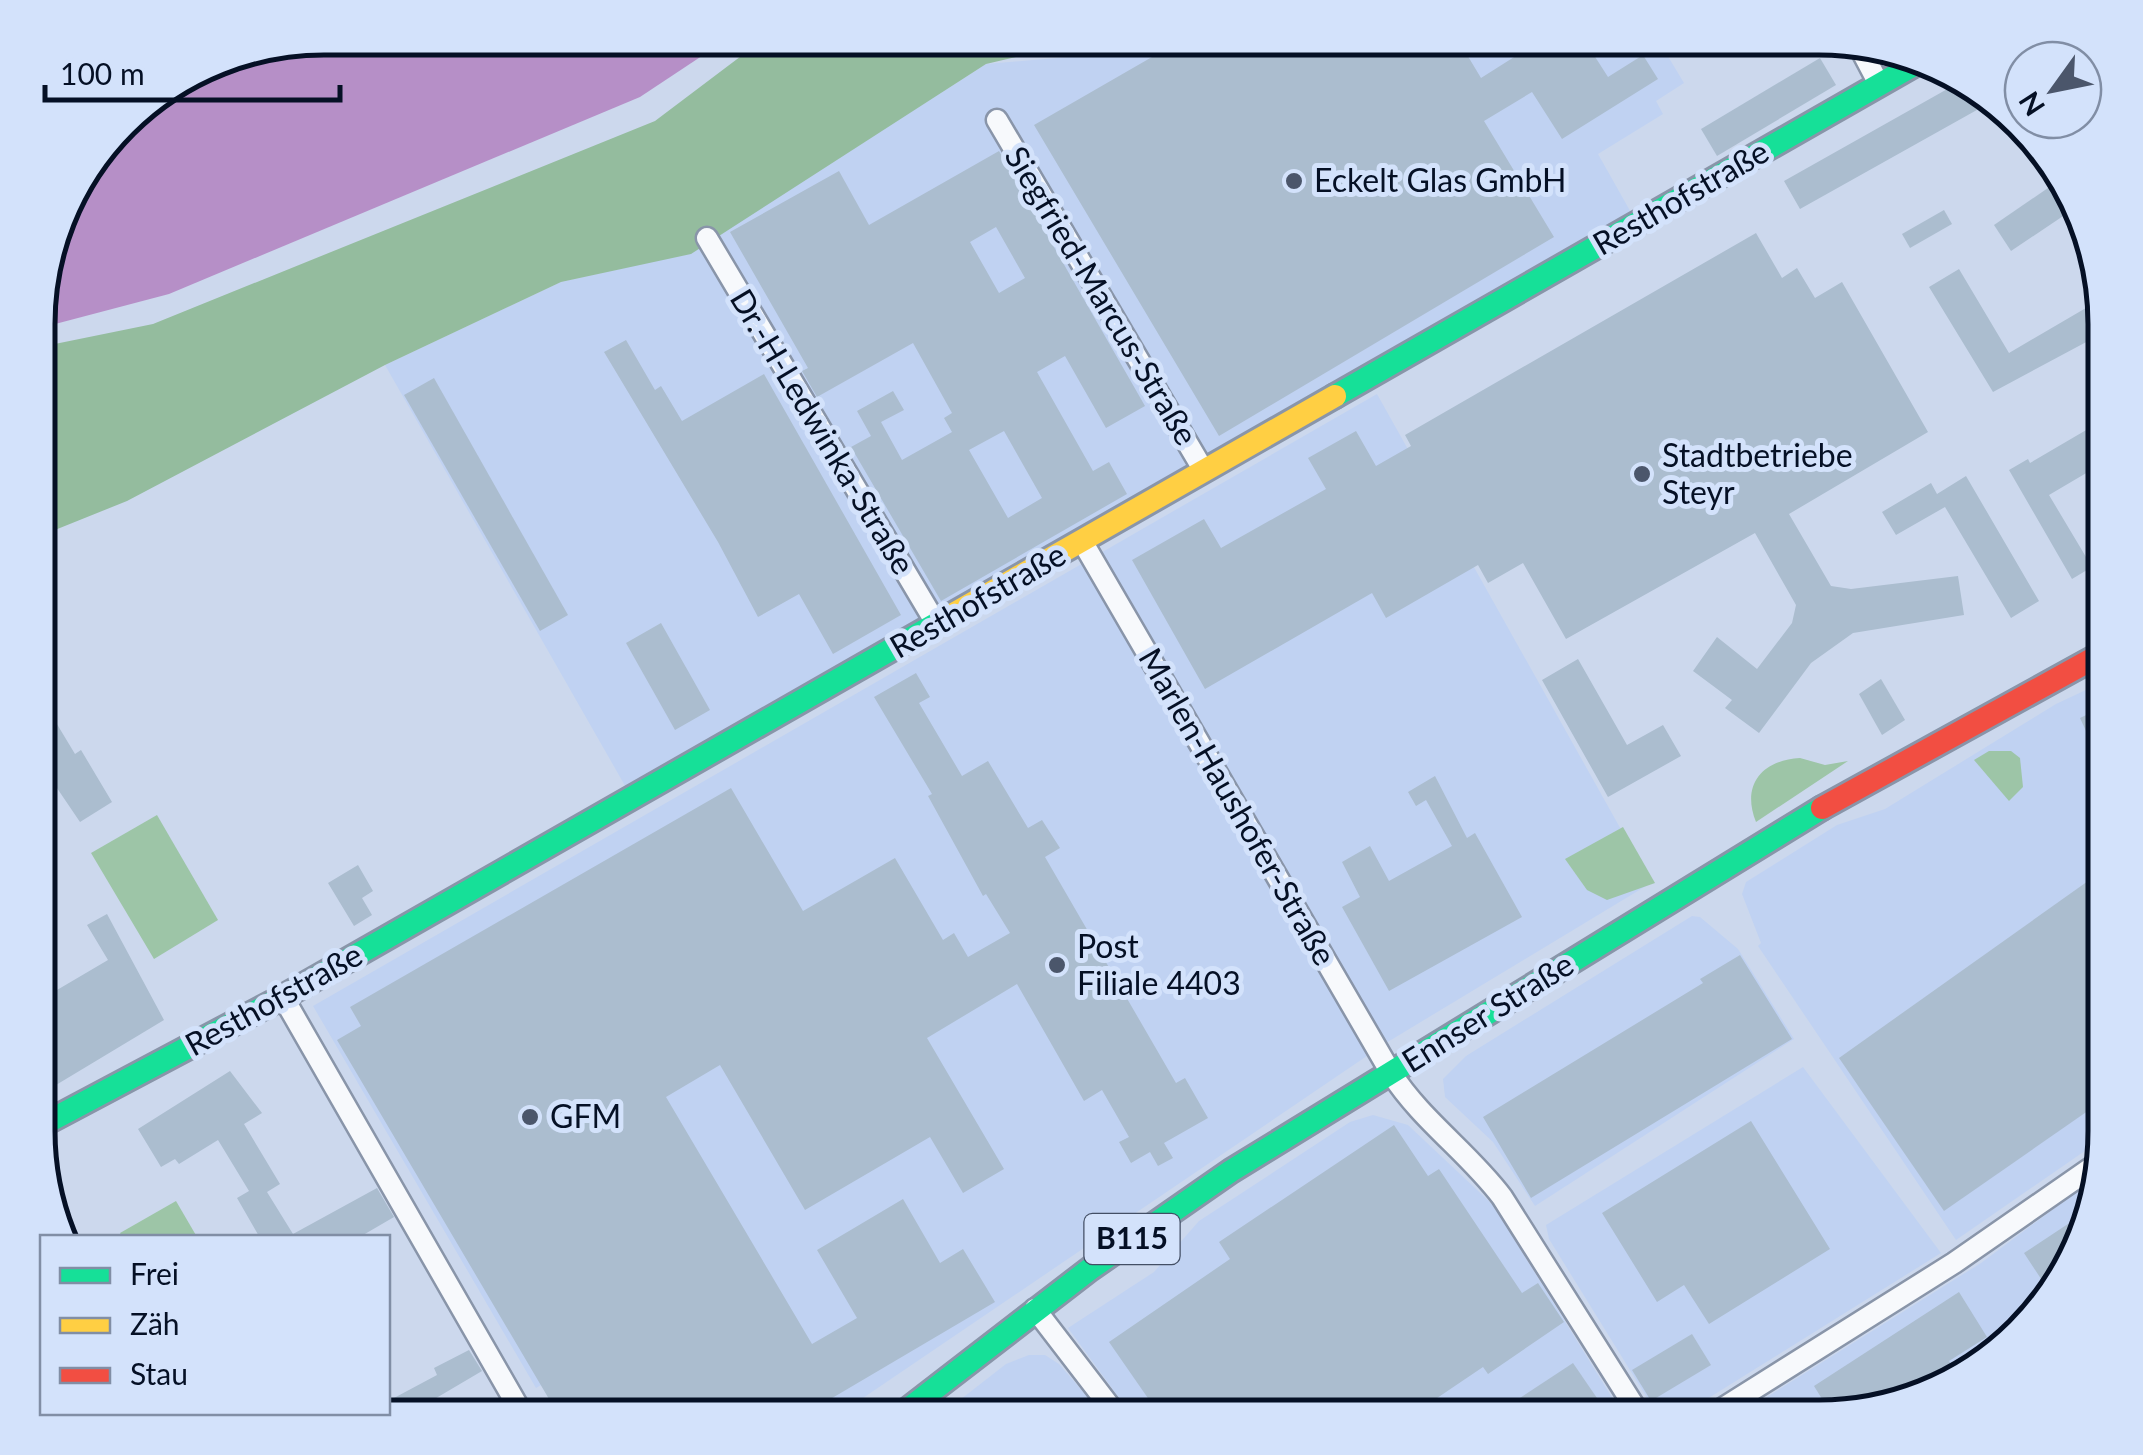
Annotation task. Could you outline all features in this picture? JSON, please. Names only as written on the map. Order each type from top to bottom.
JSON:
[{"type":"street","points":[[1866,59],[1879,84]]},
{"type":"street","name":"Resthofstraße","points":[[56,1118],[284,997],[1906,69]]},
{"type":"street","name":"Siegfried-Marcus-Straße","points":[[997,120],[1204,471]]},
{"type":"street","name":"Dr.-H-Ledwinka-Straße","points":[[707,238],[937,625]]},
{"type":"street","name":"Marlen-Haushofer-Straße","points":[[1082,541],[1412,1106],[1484,1173],[1502,1197],[1630,1400]]},
{"type":"street","name":"Ennser Straße","points":[[920,1399],[1035,1309],[1188,1200],[1836,799],[2087,662]]},
{"type":"street","points":[[284,997],[514,1399]]},
{"type":"street","points":[[1737,1400],[1954,1262],[2084,1172]]},
{"type":"street","points":[[1035,1309],[1105,1400]]},
{"type":"shaded area","points":[[324,55],[703,55],[640,97],[169,294],[55,324],[64,254],[75,221],[100,175],[147,122],[205,83],[254,64]]},
{"type":"shaded area","points":[[1086,56],[1668,56],[1684,83],[1656,101],[1663,114],[1598,154],[1633,216],[628,791],[385,365],[561,282],[691,253],[986,64]]},
{"type":"shaded area","points":[[1377,394],[1651,883],[1386,1043],[861,1399],[737,1399],[682,1303],[536,1388],[313,1006]]},
{"type":"shaded area","points":[[2087,689],[2087,1149],[1956,1240],[1758,946],[1761,943],[1742,894],[1746,882],[1837,825],[1885,809],[2056,704]]},
{"type":"shaded area","points":[[1692,916],[1700,917],[1738,949],[1794,1039],[1535,1206],[1493,1142],[1445,1097],[1443,1079],[1466,1056]]},
{"type":"shaded area","points":[[1803,1067],[1941,1253],[1705,1400],[1648,1400],[1549,1239],[1546,1225]]},
{"type":"shaded area","points":[[1373,1115],[1408,1125],[1493,1205],[1613,1400],[1120,1400],[1068,1328],[1154,1272],[1199,1221],[1350,1122]]},
{"type":"shaded area","points":[[2082,1188],[2060,1250],[2032,1295],[1983,1344],[1954,1364],[1905,1386],[1854,1398],[1762,1400],[1981,1263]]},
{"type":"shaded area","points":[[1029,1355],[1045,1355],[1059,1364],[1090,1400],[961,1399],[1006,1364]]},
{"type":"green space","points":[[742,55],[1023,55],[986,64],[691,254],[561,282],[385,365],[127,501],[55,530],[55,344],[153,324],[655,121]]},
{"type":"green space","points":[[1989,751],[2011,751],[2020,758],[2023,787],[2009,801],[1974,760]]},
{"type":"green space","points":[[1800,758],[1825,765],[1848,761],[1756,822],[1751,797],[1758,777],[1775,764]]},
{"type":"green space","points":[[157,815],[218,920],[154,959],[91,853]]},
{"type":"green space","points":[[1623,827],[1655,883],[1607,900],[1587,890],[1565,859]]},
{"type":"green space","points":[[176,1201],[196,1235],[121,1235]]},
{"type":"building","name":"Eckelt Glas GmbH","points":[[1155,56],[1468,56],[1481,78],[1516,56],[1594,56],[1608,77],[1644,56],[1658,79],[1562,139],[1532,92],[1484,121],[1554,237],[1219,436],[1034,125]]},
{"type":"building","points":[[1820,58],[1836,85],[1717,156],[1701,129]]},
{"type":"building","points":[[1949,88],[1979,109],[1800,209],[1784,181]]},
{"type":"building","points":[[999,151],[1145,406],[1106,428],[1065,356],[1037,372],[1093,471],[1109,462],[1127,494],[941,601],[851,447],[871,436],[857,411],[893,391],[904,410],[881,422],[902,460],[952,432],[944,418],[952,413],[913,343],[817,397],[802,371],[808,368],[730,232],[839,171],[869,225]],"holes":[[[996,227],[1025,278],[999,293],[970,242]],[[1004,431],[1042,498],[1008,518],[969,450]]]},
{"type":"building","points":[[2050,187],[2065,215],[2011,251],[1994,225]]},
{"type":"building","points":[[1944,210],[1952,224],[1910,248],[1902,234]]},
{"type":"building","name":"Stadtbetriebe Steyr","points":[[1756,233],[1782,278],[1797,268],[1815,298],[1842,282],[1928,432],[1789,514],[1831,586],[1851,589],[1958,576],[1964,615],[1853,633],[1811,663],[1759,733],[1725,708],[1732,700],[1693,671],[1717,637],[1757,669],[1792,623],[1796,605],[1755,533],[1566,639],[1523,563],[1488,583],[1478,565],[1386,618],[1372,593],[1205,689],[1132,560],[1204,519],[1221,548],[1326,489],[1308,458],[1356,431],[1376,466],[1411,446],[1405,435]]},
{"type":"building","points":[[1959,269],[2009,353],[2087,307],[2087,342],[1993,392],[1929,287]]},
{"type":"building","points":[[626,340],[655,390],[661,386],[682,421],[764,374],[901,615],[833,654],[799,594],[758,617],[718,542],[604,352]]},
{"type":"building","points":[[434,378],[568,615],[540,631],[404,395]]},
{"type":"building","points":[[2087,430],[2087,473],[2049,495],[2087,559],[2087,570],[2072,579],[2009,470],[2028,459],[2030,463]]},
{"type":"building","points":[[1966,476],[2039,601],[2011,618],[1945,507],[1896,535],[1882,512],[1931,483],[1937,494]]},
{"type":"building","points":[[661,623],[710,710],[675,730],[626,643]]},
{"type":"building","points":[[1578,659],[1627,745],[1663,725],[1681,756],[1608,797],[1542,680]]},
{"type":"building","name":"GFM","points":[[916,673],[930,697],[919,703],[962,776],[988,761],[1028,828],[1042,820],[1060,848],[1045,857],[1176,1083],[1185,1078],[1208,1118],[1164,1143],[1173,1158],[1158,1166],[1150,1152],[1131,1163],[1119,1142],[1129,1137],[1102,1090],[1084,1101],[1017,984],[927,1038],[1004,1169],[963,1193],[930,1137],[805,1210],[720,1065],[666,1097],[812,1344],[857,1318],[817,1250],[903,1199],[940,1263],[963,1249],[995,1302],[830,1399],[549,1399],[337,1040],[361,1026],[350,1007],[731,788],[803,911],[895,858],[943,940],[954,933],[968,957],[1010,933],[986,894],[983,896],[928,796],[932,794],[874,697]]},
{"type":"building","points":[[1881,679],[1905,720],[1882,735],[1859,694]]},
{"type":"building","points":[[2087,715],[2087,733],[2080,718]]},
{"type":"building","points":[[55,722],[75,754],[81,750],[112,802],[80,822],[56,786]]},
{"type":"building","points":[[1435,776],[1467,838],[1475,833],[1522,917],[1389,991],[1342,907],[1360,897],[1342,862],[1370,846],[1389,881],[1452,846],[1426,800],[1416,806],[1408,792]]},
{"type":"building","points":[[358,865],[373,891],[362,898],[372,915],[354,926],[328,883]]},
{"type":"building","points":[[2087,882],[2087,1112],[1944,1211],[1839,1058]]},
{"type":"building","points":[[107,914],[164,1020],[56,1085],[56,991],[108,960],[87,925]]},
{"type":"building","points":[[1740,955],[1792,1039],[1531,1198],[1483,1117],[1703,983],[1700,979]]},
{"type":"building","points":[[230,1071],[262,1113],[244,1124],[280,1184],[267,1192],[293,1234],[377,1188],[394,1217],[363,1235],[258,1235],[237,1198],[249,1191],[218,1140],[179,1164],[175,1159],[161,1167],[138,1129]]},
{"type":"building","points":[[1751,1121],[1830,1249],[1709,1324],[1684,1285],[1657,1302],[1602,1213]]},
{"type":"building","points":[[1394,1125],[1428,1176],[1439,1169],[1522,1293],[1538,1283],[1564,1322],[1488,1374],[1483,1367],[1435,1400],[1149,1400],[1109,1342],[1230,1259],[1219,1242]]},
{"type":"building","points":[[2072,1221],[2042,1280],[2024,1253]]},
{"type":"building","points":[[1959,1292],[1987,1337],[1949,1361],[1952,1365],[1889,1391],[1823,1400],[1814,1386]]},
{"type":"building","points":[[1692,1334],[1711,1365],[1653,1400],[1632,1370]]},
{"type":"building","points":[[469,1350],[482,1371],[434,1399],[395,1399],[437,1375],[434,1368]]},
{"type":"building","points":[[1573,1363],[1598,1400],[1517,1400]]},
{"type":"traffic: fast","points":[[1335,396],[1906,69]]},
{"type":"traffic: fast","points":[[56,1118],[283,997],[941,621]]},
{"type":"traffic: fast","points":[[921,1399],[1090,1269],[1231,1171],[1822,808]]},
{"type":"traffic: slow","points":[[941,621],[1335,396]]},
{"type":"traffic: jam","points":[[1822,808],[2087,662]]},
{"type":"place","name":"Eckelt Glas GmbH","points":[[1294,181]]},
{"type":"place","name":"Stadtbetriebe Steyr","points":[[1642,474]]},
{"type":"place","name":"Post Filiale 4403","points":[[1057,965]]},
{"type":"place","name":"GFM","points":[[530,1117]]}]
